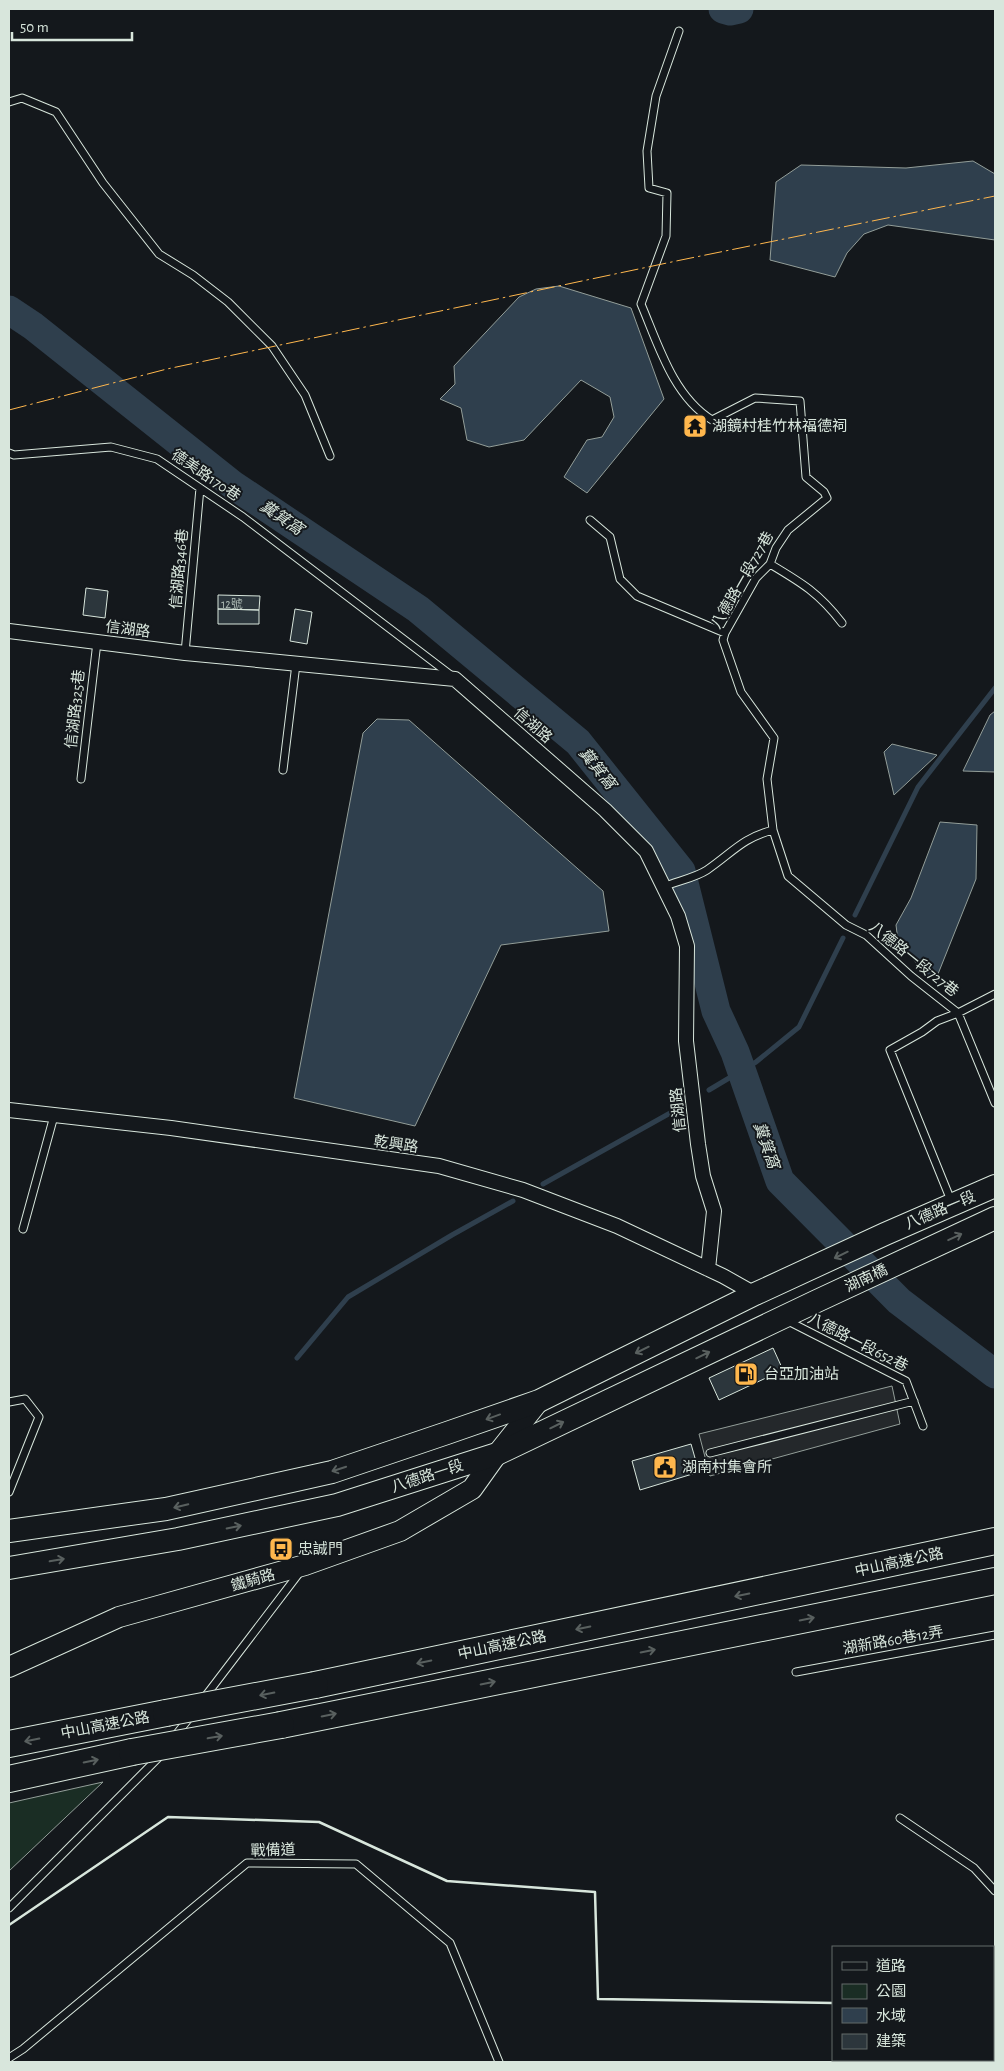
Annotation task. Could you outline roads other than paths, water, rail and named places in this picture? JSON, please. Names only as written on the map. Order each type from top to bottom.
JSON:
[{"type":"highway","name":"中山高速公路","points":[[9,1744],[314,1685],[995,1541]]},
{"type":"highway","points":[[9,1779],[132,1752],[281,1725],[995,1581]]},
{"type":"main road","name":"八德路一段","points":[[885,1234],[995,1186]]},
{"type":"main road","name":"八德路一段","points":[[914,1256],[995,1218]]},
{"type":"main road","name":"湖南橋","points":[[755,1294],[885,1234]]},
{"type":"main road","name":"湖南橋","points":[[817,1300],[914,1256]]},
{"type":"main road","points":[[9,1531],[166,1509],[332,1472],[539,1401],[755,1294]]},
{"type":"main road","name":"八德路一段","points":[[9,1568],[178,1540],[337,1505],[497,1454],[817,1300]]},
{"type":"main road","name":"鐵騎路","points":[[9,1667],[119,1617],[305,1565],[400,1531],[472,1489],[539,1401]]},
{"type":"street","name":"信湖路","points":[[9,631],[185,653],[455,679],[605,810],[646,851],[678,916],[687,946],[686,1041],[699,1152],[703,1176],[714,1211],[708,1269]]},
{"type":"street","name":"乾興路","points":[[9,1110],[171,1128],[439,1166],[523,1190],[616,1226],[708,1269],[755,1294]]},
{"type":"lane","name":"八德路一段727巷","points":[[679,31],[656,96],[647,151],[649,188],[667,193],[666,236],[641,304],[659,347],[679,387],[712,420],[755,398],[800,401],[806,477],[824,492],[827,498],[788,530],[776,548],[770,564],[756,578],[725,633],[723,640],[740,692],[774,738],[768,780],[773,830],[788,876],[846,925],[866,935],[911,976],[958,1013],[995,1103]]},
{"type":"lane","points":[[9,102],[22,98],[56,112],[103,183],[159,254],[193,275],[228,302],[272,346],[305,395],[330,456]]},
{"type":"lane","name":"德美路170巷","points":[[9,453],[14,455],[111,447],[158,459],[243,517],[455,679]]},
{"type":"lane","name":"信湖路346巷","points":[[185,653],[200,488]]},
{"type":"lane","points":[[590,520],[610,537],[620,579],[637,596],[725,633]]},
{"type":"lane","points":[[770,564],[812,589],[830,606],[842,622]]},
{"type":"lane","name":"信湖路325巷","points":[[81,779],[97,642]]},
{"type":"lane","points":[[283,770],[296,664]]},
{"type":"lane","points":[[663,887],[706,871],[735,847],[755,834],[773,830]]},
{"type":"lane","points":[[953,1204],[890,1050],[937,1021],[958,1013],[995,994]]},
{"type":"lane","points":[[23,1229],[54,1116]]},
{"type":"lane","name":"八德路一段652巷","points":[[781,1318],[906,1381],[923,1426]]},
{"type":"lane","points":[[9,1402],[25,1400],[39,1417],[9,1492]]},
{"type":"lane","points":[[710,1453],[914,1401]]},
{"type":"lane","points":[[9,1908],[158,1758],[305,1565]]},
{"type":"lane","name":"湖新路60巷12弄","points":[[796,1672],[995,1635]]},
{"type":"lane","points":[[900,1818],[974,1868],[995,1891]]},
{"type":"lane","name":"戰備道","points":[[9,2058],[31,2043],[247,1863],[257,1863],[356,1864],[450,1943],[499,2062]]},
{"type":"water","points":[[973,161],[995,174],[995,240],[888,225],[864,234],[847,253],[835,277],[770,260],[776,182],[801,165],[906,168]]},
{"type":"water","points":[[559,286],[631,308],[664,399],[587,493],[564,477],[587,440],[602,437],[614,417],[610,397],[581,380],[524,440],[489,447],[467,440],[461,408],[440,399],[455,384],[454,366],[519,297],[536,289]]},
{"type":"water","points":[[995,711],[995,772],[963,771],[990,715]]},
{"type":"water","points":[[377,719],[409,720],[603,891],[609,931],[501,945],[415,1126],[294,1098],[363,733]]},
{"type":"water","points":[[892,744],[937,755],[894,795],[884,752]]},
{"type":"water","points":[[940,822],[977,825],[976,879],[938,974],[928,977],[898,941],[896,925],[911,898]]},
{"type":"waterway","points":[[723,9],[730,11],[739,9]]},
{"type":"waterway","name":"糞箕窩","points":[[9,310],[33,326],[233,485],[418,609],[578,742],[681,871],[716,1011],[735,1052],[780,1181],[899,1301],[995,1374]]},
{"type":"waterway","points":[[855,915],[918,787],[995,688]]},
{"type":"waterway","points":[[709,1090],[756,1062],[799,1027],[843,938]]},
{"type":"waterway","points":[[543,1184],[672,1112]]},
{"type":"waterway","points":[[297,1358],[348,1297],[513,1201]]},
{"type":"place","name":"湖鏡村桂竹林福德祠","points":[[695,426]]},
{"type":"place","name":"台亞加油站","points":[[746,1374]]},
{"type":"place","name":"湖南村集會所","points":[[665,1467]]},
{"type":"place","name":"忠誠門","points":[[281,1549]]}]
